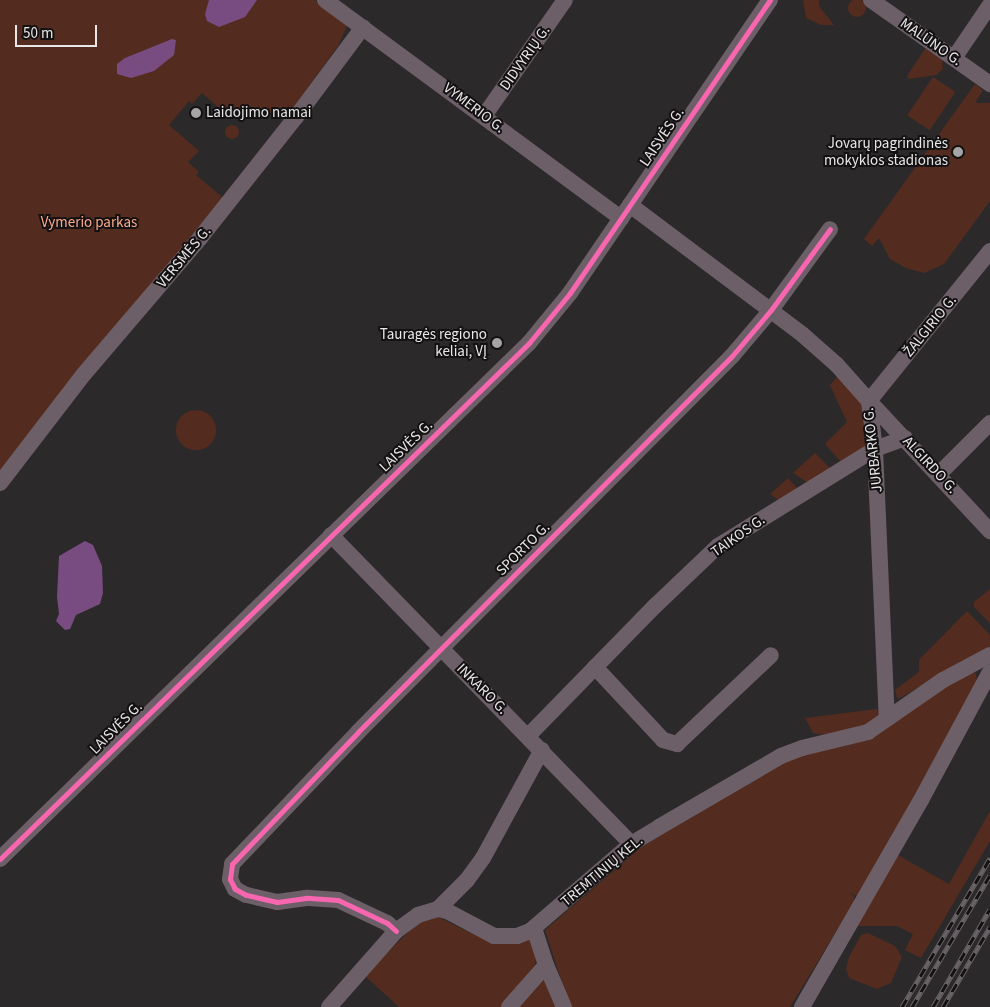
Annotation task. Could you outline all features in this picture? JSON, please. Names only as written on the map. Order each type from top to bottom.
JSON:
[{"type":"street","name":"VYMERIO G.","points":[[325,0],[484,116],[625,211]]},
{"type":"street","name":"DIDVYRIŲ G.","points":[[484,116],[565,0]]},
{"type":"street","name":"LAISVĖS G.","points":[[0,859],[529,343],[570,293],[770,0]]},
{"type":"street","name":"MALŪNO G.","points":[[871,0],[990,84]]},
{"type":"street","points":[[954,58],[990,5]]},
{"type":"street","name":"VERSMĖS G.","points":[[0,483],[84,374],[200,238],[296,117],[363,27]]},
{"type":"street","name":"JURBARKO G.","points":[[625,211],[772,310],[837,365],[869,401],[875,449],[888,719]]},
{"type":"street","name":"SPORTO G.","points":[[396,931],[387,923],[338,900],[260,900],[235,889],[230,879],[232,864],[732,356],[772,310],[830,229]]},
{"type":"street","name":"ŽALGIRIO G.","points":[[869,401],[990,251]]},
{"type":"street","name":"ALGIRDO G.","points":[[869,401],[939,474],[990,531]]},
{"type":"street","points":[[939,474],[990,423]]},
{"type":"street","name":"TAIKOS G.","points":[[528,736],[718,546],[875,449],[905,438]]},
{"type":"street","name":"INKARO G.","points":[[331,535],[542,750],[631,844]]},
{"type":"street","name":"TREMTINIŲ KEL.","points":[[438,909],[494,936],[516,936],[534,928],[631,844],[781,756],[802,748],[868,732],[969,666],[990,655]]},
{"type":"street","points":[[595,667],[663,740],[677,744],[771,656]]},
{"type":"street","points":[[802,1007],[921,800],[988,677],[982,669],[969,666]]},
{"type":"street","points":[[329,1007],[396,931],[418,915],[438,909],[467,880],[483,858],[542,750]]},
{"type":"street","points":[[534,928],[546,965],[564,1007]]},
{"type":"street","points":[[509,1007],[546,965]]},
{"type":"green space","points":[[853,-1],[861,-1],[866,4],[864,15],[853,17],[848,12],[848,4]]},
{"type":"green space","name":"Vymerio parkas","points":[[0,0],[315,0],[347,26],[338,46],[288,115],[218,107],[202,93],[192,104],[189,101],[169,125],[199,151],[188,162],[199,172],[196,175],[223,198],[0,470]]},
{"type":"green space","points":[[803,0],[819,0],[819,6],[834,25],[821,25],[806,18]]},
{"type":"green space","points":[[927,46],[942,60],[943,69],[936,75],[909,79],[907,76]]},
{"type":"green space","points":[[933,77],[955,92],[930,130],[907,115]]},
{"type":"green space","name":"Jovarų pagrindinės mokyklos stadionas","points":[[975,84],[983,90],[975,103],[990,103],[990,201],[944,264],[924,273],[906,268],[890,259],[879,238],[872,246],[864,239]]},
{"type":"green space","points":[[229,125],[235,125],[239,132],[235,139],[229,139],[225,135],[225,129]]},
{"type":"green space","points":[[839,375],[864,406],[868,446],[842,463],[825,444],[847,422],[830,385]]},
{"type":"green space","points":[[196,410],[210,416],[216,430],[210,444],[196,450],[182,444],[176,430],[182,416]]},
{"type":"green space","points":[[815,453],[830,468],[808,483],[793,473]]},
{"type":"green space","points":[[788,478],[798,489],[780,501],[770,494]]},
{"type":"green space","points":[[990,589],[990,623],[974,607],[974,602]]},
{"type":"green space","points":[[967,611],[990,635],[990,646],[898,699],[895,690],[919,672],[919,660]]},
{"type":"green space","points":[[969,673],[976,673],[977,682],[859,897],[849,892],[854,896],[854,902],[790,1007],[570,1007],[545,930],[640,848],[756,775],[916,705]]},
{"type":"green space","points":[[877,709],[881,716],[866,725],[827,735],[813,733],[805,718]]},
{"type":"green space","points":[[990,811],[990,841],[921,958],[905,950],[913,934],[897,926],[855,926],[896,854],[949,884]]},
{"type":"green space","points":[[438,917],[493,944],[515,943],[532,938],[537,947],[535,965],[501,1007],[399,1007],[364,975],[417,924]]},
{"type":"green space","points":[[868,933],[895,946],[902,957],[891,983],[877,989],[849,978],[846,969],[849,957],[861,935]]},
{"type":"green space","points":[[542,980],[545,980],[557,1007],[515,1007]]},
{"type":"shaded area","points":[[209,0],[257,0],[245,17],[219,27],[207,21],[205,14]]},
{"type":"shaded area","points":[[172,39],[176,40],[174,55],[154,71],[131,78],[117,74],[117,64],[125,58]]},
{"type":"shaded area","points":[[85,541],[93,545],[102,566],[103,593],[100,604],[76,615],[70,629],[65,630],[56,621],[59,614],[57,597],[59,556]]},
{"type":"railway","points":[[902,1007],[990,858]]},
{"type":"railway","points":[[912,1007],[990,875]]},
{"type":"railway","points":[[933,1007],[990,909]]},
{"type":"railway","points":[[943,1007],[990,927]]},
{"type":"cycle path","points":[[0,859],[529,343],[570,293],[770,0]]},
{"type":"cycle path","points":[[396,931],[387,923],[338,900],[306,898],[277,902],[246,895],[235,889],[230,879],[232,864],[358,732],[732,356],[771,310],[830,229]]},
{"type":"place","name":"Laidojimo namai","points":[[196,113]]},
{"type":"place","name":"Jovarų pagrindinės mokyklos stadionas","points":[[958,152]]},
{"type":"place","name":"Tauragės regiono keliai, VĮ","points":[[497,343]]}]
